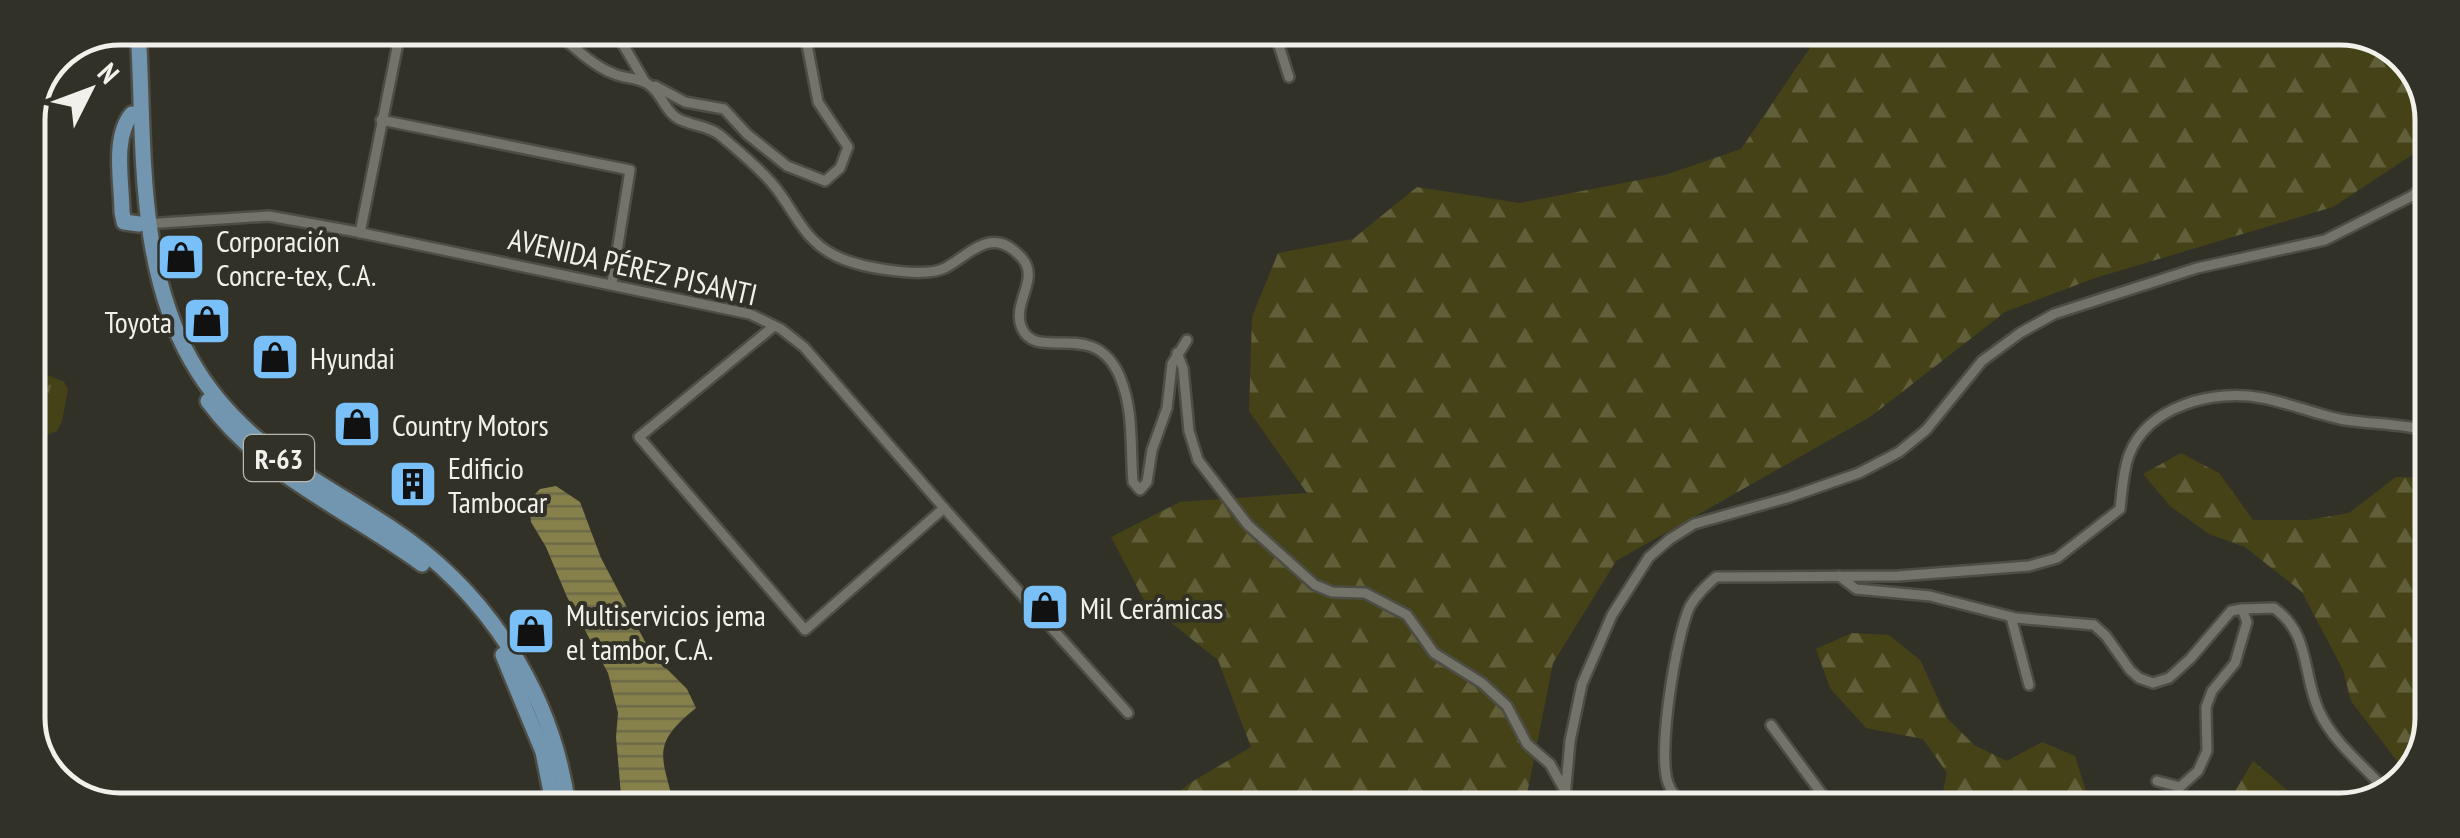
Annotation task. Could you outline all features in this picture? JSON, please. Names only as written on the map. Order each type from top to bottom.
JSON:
[{"type":"main road","points":[[129,45],[132,114],[124,124],[121,139],[122,212],[124,222],[144,224]]},
{"type":"main road","name":"R-63","points":[[139,45],[144,224],[183,344],[201,377],[238,422],[274,455],[391,528],[476,601],[530,684],[558,750],[566,793]]},
{"type":"main road","name":"R-63","points":[[449,580],[488,628],[510,667],[543,752],[551,793]]},
{"type":"street","points":[[360,233],[397,45]]},
{"type":"street","points":[[573,45],[603,68],[679,100],[724,109],[747,134],[788,166],[825,181],[840,168],[848,147],[818,102],[807,45]]},
{"type":"street","points":[[624,45],[646,83],[658,91],[674,116],[719,134],[771,182],[811,240],[837,257],[874,268],[928,273],[947,267],[989,243],[1014,250],[1027,263],[1029,271],[1019,313],[1023,331],[1037,343],[1084,343],[1101,352],[1116,369],[1130,418],[1132,477],[1134,486],[1140,490],[1147,482],[1152,450],[1167,408],[1172,364],[1187,340]]},
{"type":"street","points":[[1279,45],[1289,77]]},
{"type":"street","points":[[382,120],[630,170],[612,283]]},
{"type":"street","points":[[1564,793],[1574,722],[1590,667],[1621,600],[1648,557],[1670,538],[1694,524],[1860,473],[1898,452],[1926,430],[1982,361],[2020,332],[2054,314],[2197,268],[2325,240],[2415,194]]},
{"type":"street","name":"AVENIDA PÉREZ PISANTI","points":[[144,224],[269,216],[750,314],[804,347],[1128,712]]},
{"type":"street","points":[[774,326],[639,436],[806,630],[944,508]]},
{"type":"street","points":[[1177,354],[1183,368],[1189,431],[1198,460],[1248,525],[1315,586],[1332,592],[1365,593],[1406,615],[1434,653],[1482,683],[1507,706],[1526,744],[1550,764],[1564,788]]},
{"type":"street","points":[[1675,793],[1668,783],[1663,757],[1684,620],[1693,601],[1716,577],[1972,571],[2028,566],[2057,558],[2120,508],[2129,456],[2142,431],[2162,416],[2198,400],[2250,396],[2344,420],[2415,429]]},
{"type":"street","points":[[1839,576],[1856,589],[1930,596],[2011,617],[2094,626],[2130,670],[2153,682],[2169,678],[2190,659],[2231,611],[2274,608],[2301,638],[2319,710],[2335,736],[2378,783]]},
{"type":"street","points":[[2157,781],[2180,787],[2198,771],[2207,751],[2206,707],[2212,691],[2235,663],[2247,622],[2242,609]]},
{"type":"street","points":[[2011,617],[2028,686]]},
{"type":"street","points":[[1772,725],[1821,793]]},
{"type":"green space","points":[[1810,45],[2360,48],[2390,64],[2407,87],[2415,115],[2415,153],[2333,207],[2095,278],[2005,312],[1870,417],[1616,561],[1553,663],[1527,793],[1178,793],[1251,747],[1218,660],[1145,602],[1111,537],[1180,502],[1307,493],[1249,411],[1252,317],[1278,253],[1353,239],[1417,187],[1520,203],[1665,175],[1741,149]]},
{"type":"green space","points":[[45,374],[64,382],[68,389],[57,431],[45,436]]},
{"type":"green space","points":[[2181,453],[2219,473],[2253,520],[2308,520],[2349,513],[2396,477],[2415,478],[2415,718],[2412,738],[2399,764],[2351,701],[2343,670],[2302,592],[2245,547],[2209,534],[2170,506],[2143,474]]},
{"type":"green space","points":[[1852,633],[1889,635],[1920,660],[1947,718],[1974,745],[2007,761],[2042,742],[2075,756],[2087,793],[1943,793],[1947,773],[1923,739],[1866,728],[1830,688],[1816,649]]},
{"type":"green space","points":[[2253,761],[2290,793],[2234,793]]},
{"type":"shaded area","points":[[556,486],[580,502],[601,558],[651,653],[687,689],[696,708],[665,743],[664,764],[671,793],[621,793],[618,713],[608,673],[531,522],[529,500],[540,489]]},
{"type":"place","name":"Corporación Concre-tex, C.A.","points":[[181,257]]},
{"type":"place","name":"Toyota","points":[[207,321]]},
{"type":"place","name":"Hyundai","points":[[275,357]]},
{"type":"place","name":"Country Motors","points":[[357,424]]},
{"type":"place","name":"Edificio Tambocar","points":[[413,484]]},
{"type":"place","name":"Mil Cerámicas","points":[[1045,607]]},
{"type":"place","name":"Multiservicios jema el tambor, C.A.","points":[[531,631]]}]
